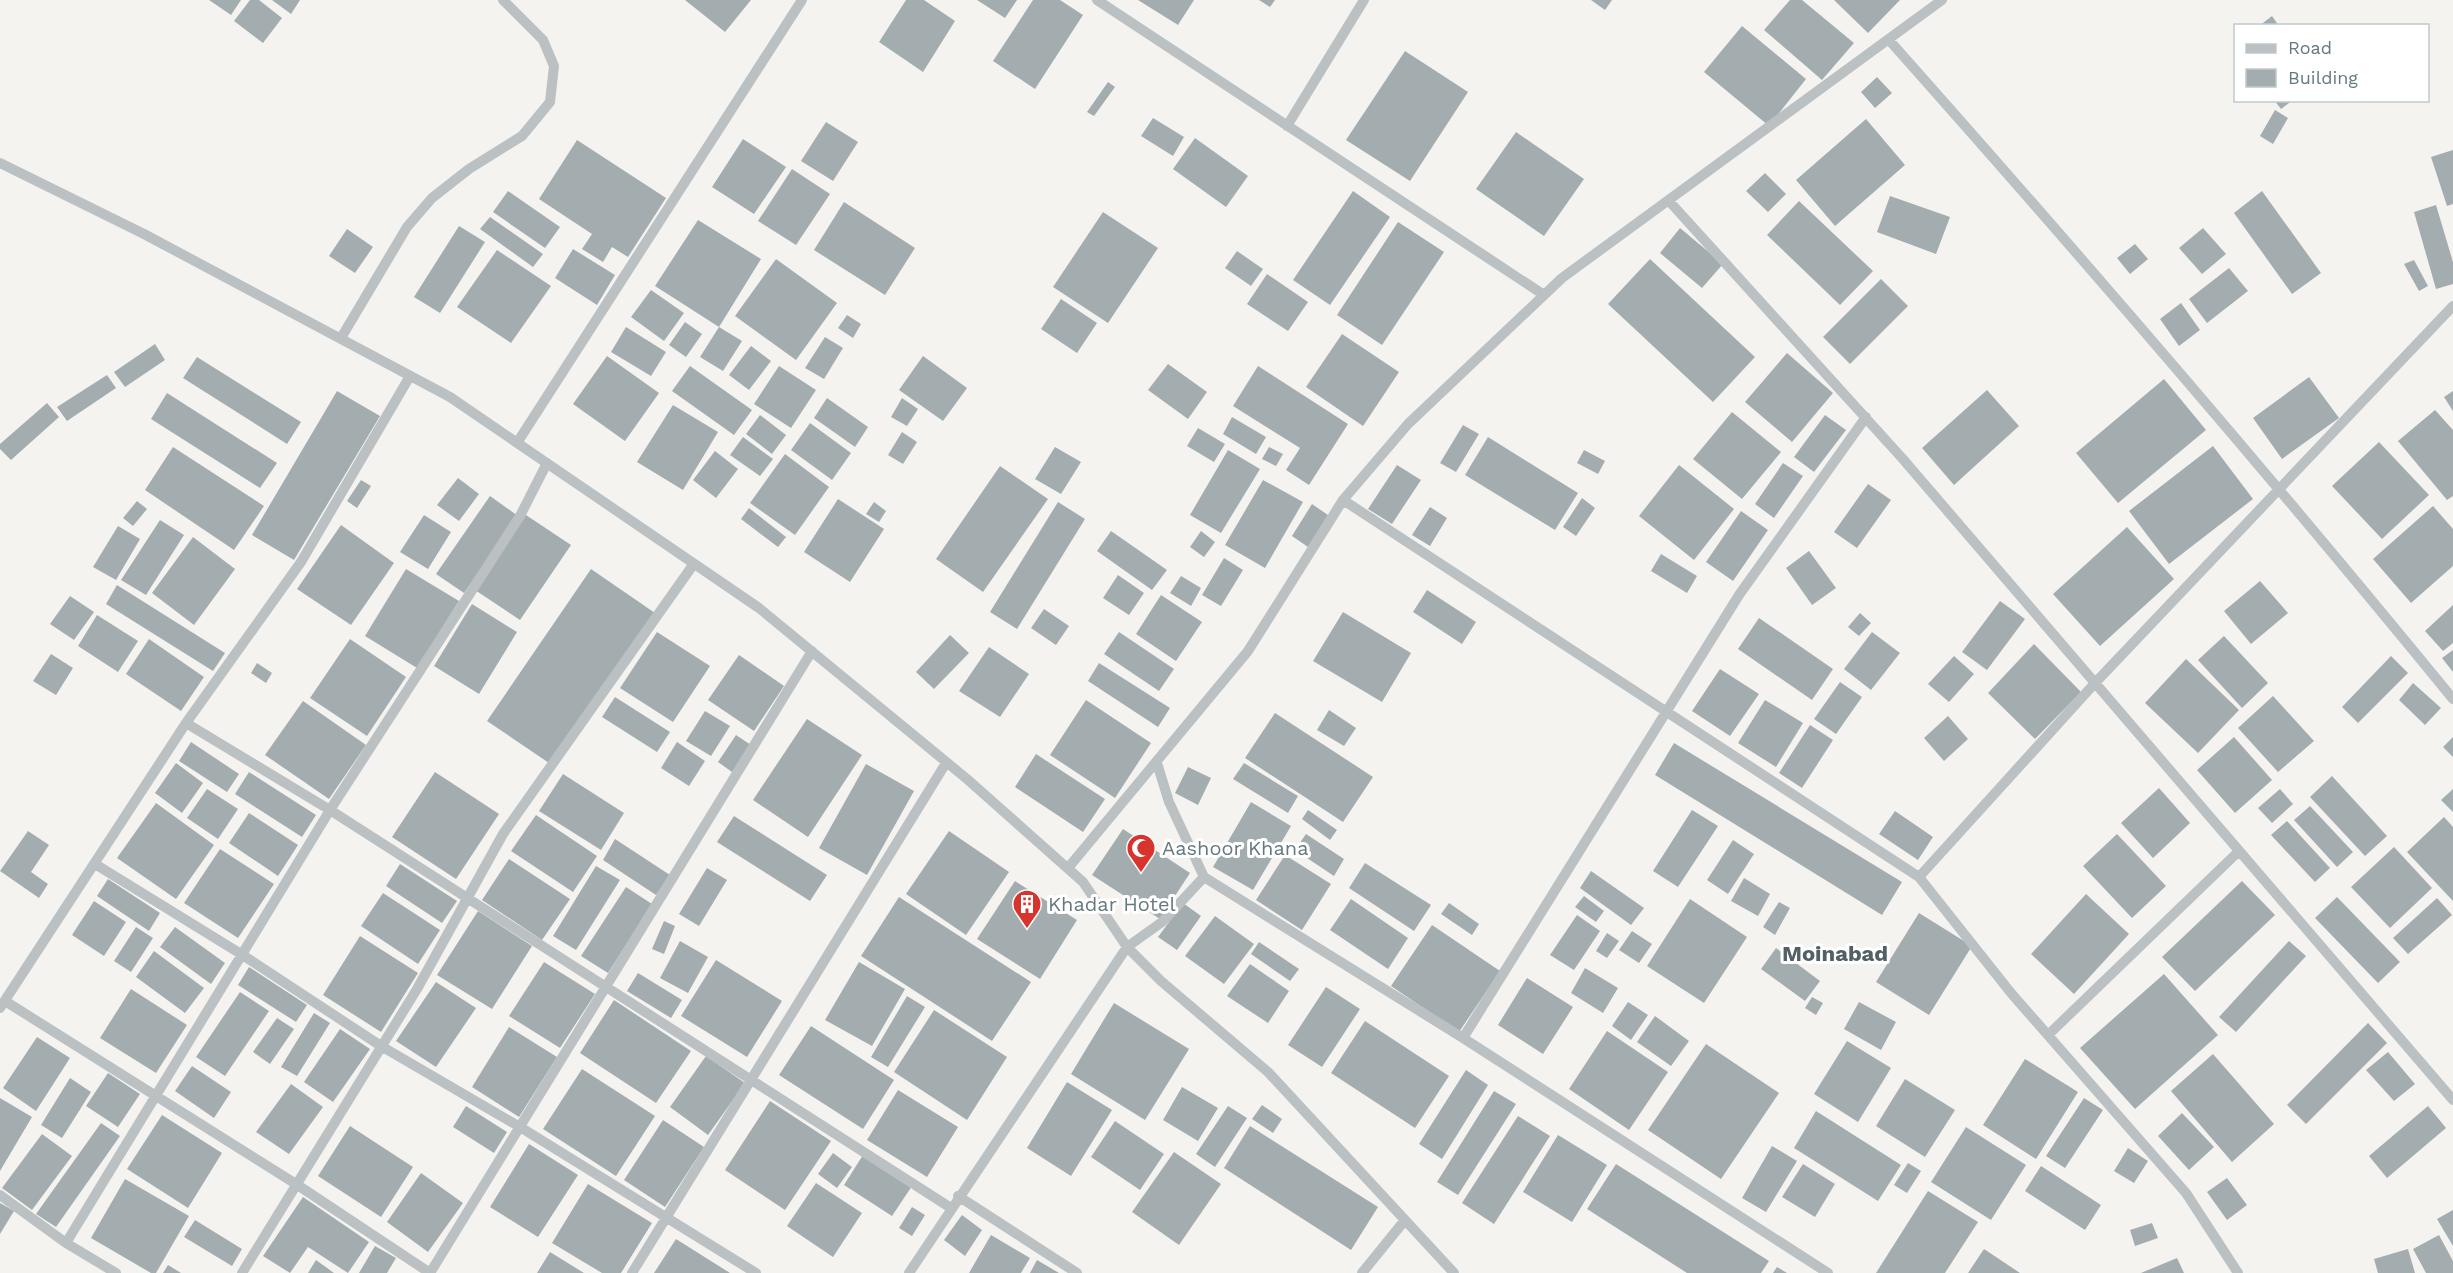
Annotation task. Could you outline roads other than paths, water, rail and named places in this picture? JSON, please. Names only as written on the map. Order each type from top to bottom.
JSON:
[{"type":"street","points":[[341,338],[407,227],[432,198],[469,169],[522,136],[550,102],[554,66],[543,40],[503,0]]},
{"type":"street","points":[[517,442],[802,0]]},
{"type":"street","points":[[1097,0],[1544,295]]},
{"type":"street","points":[[1287,126],[1364,0]]},
{"type":"street","points":[[1068,868],[1248,651],[1343,500],[1408,424],[1562,278],[1942,0]]},
{"type":"street","points":[[1889,40],[2084,260],[2281,490],[2453,699]]},
{"type":"street","points":[[0,163],[144,234],[450,397],[759,608],[946,763],[1083,882],[1127,946],[1161,981],[1268,1072],[1454,1273]]},
{"type":"street","points":[[1669,201],[1866,417],[2453,1100]]},
{"type":"street","points":[[1919,877],[2095,683],[2281,490],[2453,306]]},
{"type":"street","points":[[410,376],[301,562],[186,723],[2,1005],[154,1095],[296,1184],[430,1273],[812,651]]},
{"type":"street","points":[[1463,1038],[1652,736],[1665,710],[1739,595],[1866,417]]},
{"type":"street","points":[[66,1242],[330,810],[520,516],[547,463]]},
{"type":"street","points":[[1343,500],[1919,877],[2010,993],[2186,1193],[2238,1273]]},
{"type":"street","points":[[242,1273],[417,989],[503,834],[693,565]]},
{"type":"street","points":[[186,723],[330,810],[605,988],[752,1078],[951,1208]]},
{"type":"street","points":[[632,1273],[946,763]]},
{"type":"street","points":[[1157,763],[1169,802],[1204,877],[1463,1038],[1828,1273]]},
{"type":"street","points":[[2048,1035],[2238,852]]},
{"type":"street","points":[[95,864],[241,954],[381,1046],[520,1127],[756,1273]]},
{"type":"street","points":[[909,1273],[958,1196],[1127,946],[1162,922],[1204,877]]},
{"type":"street","points":[[0,1195],[66,1242],[116,1273]]},
{"type":"street","points":[[958,1196],[1077,1273]]},
{"type":"street","points":[[1362,1273],[1405,1220]]},
{"type":"place","name":"Aashoor Khana","points":[[1141,874]]},
{"type":"place","name":"Khadar Hotel","points":[[1027,930]]},
{"type":"district","name":"Moinabad","points":[[1835,953]]}]
